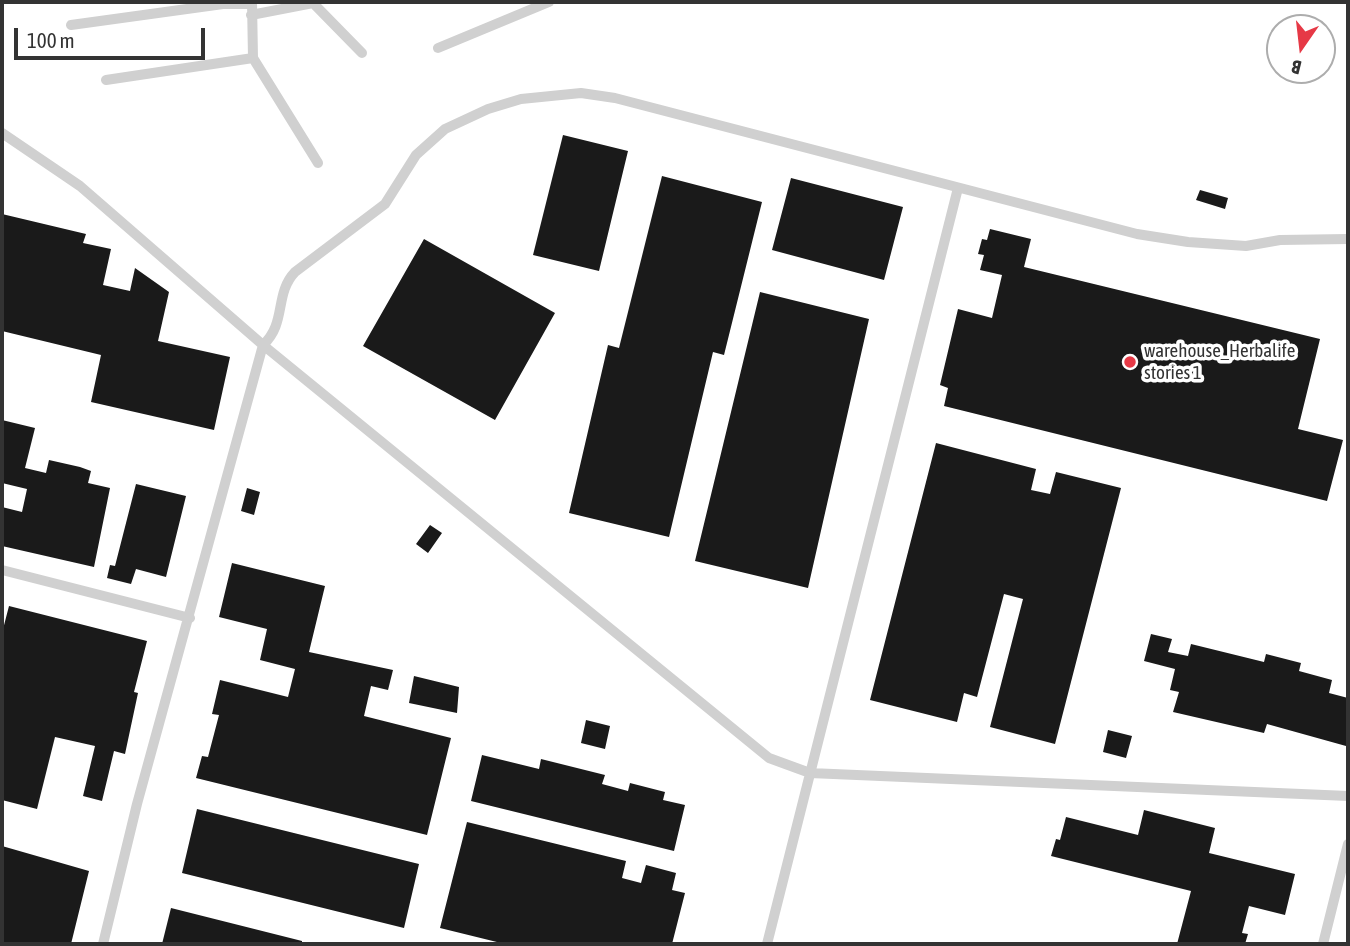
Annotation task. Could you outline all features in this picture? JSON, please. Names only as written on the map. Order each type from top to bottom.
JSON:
[{"type":"street","points":[[153,2],[155,14]]},
{"type":"street","points":[[438,48],[549,2]]},
{"type":"street","points":[[71,25],[223,4],[251,7],[313,3],[362,53]]},
{"type":"street","points":[[251,7],[253,58],[318,163]]},
{"type":"street","points":[[106,80],[253,58]]},
{"type":"street","points":[[103,944],[137,804],[263,345],[277,330],[282,297],[290,277],[345,232],[386,204],[424,147],[445,129],[463,119],[521,99],[581,93],[615,97],[1137,234],[1188,242],[1246,246],[1280,240],[1348,239]]},
{"type":"street","points":[[2,133],[80,186],[263,345],[769,758],[810,773],[1348,796]]},
{"type":"street","points":[[768,944],[958,188]]},
{"type":"street","points":[[2,570],[190,618]]},
{"type":"street","points":[[1322,944],[1348,845]]},
{"type":"building","points":[[563,135],[628,151],[599,271],[533,255]]},
{"type":"building","points":[[662,176],[762,202],[724,355],[713,352],[669,537],[569,513],[608,345],[619,348]]},
{"type":"building","points":[[791,178],[903,207],[884,280],[772,250]]},
{"type":"building","points":[[1200,190],[1228,198],[1225,209],[1196,200]]},
{"type":"building","points":[[2,214],[86,234],[83,243],[111,249],[103,285],[130,291],[135,268],[169,292],[158,341],[230,357],[214,430],[91,402],[101,355],[2,331]]},
{"type":"building","name":"warehouse_Herbalife stories 1","points":[[990,229],[1031,239],[1024,267],[1320,339],[1298,429],[1343,440],[1327,501],[944,406],[948,388],[940,385],[958,309],[992,318],[1002,275],[980,270],[984,255],[978,254],[982,239],[987,240]]},
{"type":"building","points":[[424,239],[555,313],[495,420],[363,346]]},
{"type":"building","points":[[760,292],[869,319],[808,588],[695,561]]},
{"type":"building","points":[[2,420],[35,428],[25,468],[46,473],[49,460],[80,467],[91,471],[88,483],[110,488],[94,567],[2,546],[2,507],[22,512],[27,489],[2,483]]},
{"type":"building","points":[[936,443],[1036,469],[1031,490],[1050,494],[1056,472],[1121,488],[1055,744],[990,727],[1023,599],[1004,594],[977,697],[964,693],[957,722],[870,700]]},
{"type":"building","points":[[136,484],[186,496],[166,577],[136,569],[131,584],[107,578],[110,565],[115,566]]},
{"type":"building","points":[[247,488],[260,492],[254,515],[241,511]]},
{"type":"building","points":[[430,525],[442,533],[428,553],[416,544]]},
{"type":"building","points":[[232,563],[325,586],[309,652],[393,670],[388,690],[371,686],[364,716],[451,738],[427,835],[196,778],[202,756],[208,757],[219,715],[212,714],[220,680],[288,697],[295,669],[260,660],[267,629],[219,617]]},
{"type":"building","points":[[9,606],[147,641],[134,692],[138,693],[125,754],[114,751],[102,801],[83,796],[95,746],[55,737],[37,809],[2,800],[2,633]]},
{"type":"building","points":[[1151,634],[1172,639],[1168,652],[1188,656],[1191,644],[1264,662],[1266,654],[1301,663],[1299,671],[1332,680],[1329,693],[1348,698],[1346,746],[1267,724],[1264,733],[1173,712],[1179,692],[1170,690],[1175,669],[1144,661]]},
{"type":"building","points":[[414,676],[459,687],[457,713],[409,703]]},
{"type":"building","points":[[586,720],[610,726],[605,749],[581,743]]},
{"type":"building","points":[[1108,730],[1132,736],[1126,758],[1103,752]]},
{"type":"building","points":[[482,755],[539,769],[541,759],[605,775],[602,784],[628,791],[630,783],[665,792],[663,800],[685,805],[674,851],[471,801]]},
{"type":"building","points":[[197,809],[419,864],[404,928],[182,873]]},
{"type":"building","points":[[1144,810],[1215,828],[1209,853],[1295,874],[1285,915],[1249,906],[1242,933],[1248,934],[1245,944],[1177,944],[1191,891],[1051,856],[1056,839],[1060,840],[1066,817],[1138,835]]},
{"type":"building","points":[[467,822],[626,861],[622,878],[641,883],[646,865],[676,873],[672,890],[685,893],[672,944],[505,944],[440,928]]},
{"type":"building","points":[[2,846],[89,871],[71,944],[2,944]]},
{"type":"building","points":[[171,908],[302,941],[302,944],[162,944]]},
{"type":"place","name":"warehouse_Herbalife stories 1","points":[[1130,362]]}]
